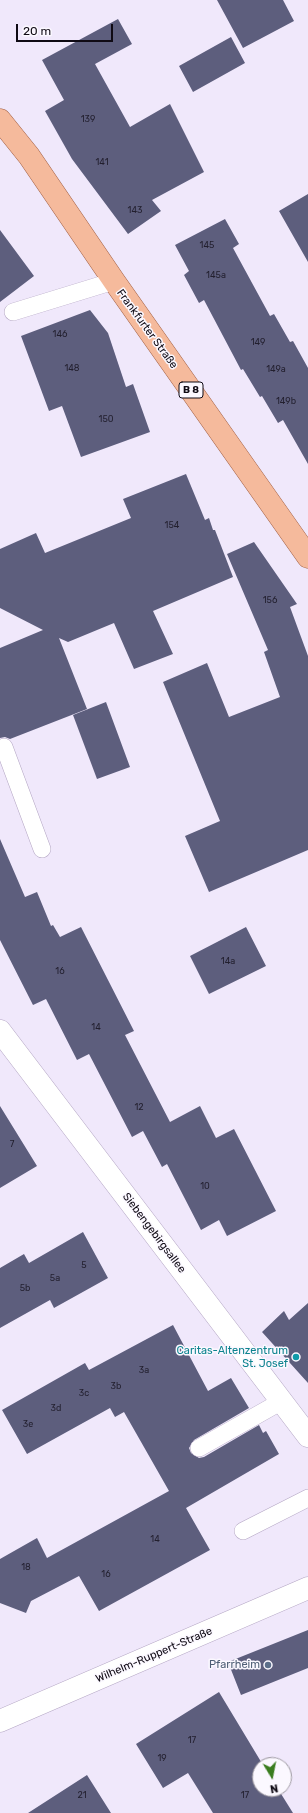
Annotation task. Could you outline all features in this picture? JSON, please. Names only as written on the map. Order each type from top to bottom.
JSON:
[{"type":"main road","name":"Frankfurter Straße","points":[[0,120],[29,156],[114,281],[308,557]]},
{"type":"street","name":"Siebengebirgsallee","points":[[0,1031],[308,1436]]},
{"type":"street","name":"Wilhelm-Ruppert-Straße","points":[[0,1721],[308,1588]]},
{"type":"lane","points":[[13,312],[114,281]]},
{"type":"lane","points":[[0,749],[4,747],[42,849]]},
{"type":"lane","points":[[199,1448],[282,1401]]},
{"type":"lane","points":[[243,1531],[308,1498]]},
{"type":"building","points":[[217,0],[283,0],[294,21],[243,48]]},
{"type":"building","points":[[118,19],[132,44],[95,64],[130,127],[170,104],[204,172],[152,200],[161,211],[128,234],[72,159],[45,111],[64,100],[42,60]]},
{"type":"building","points":[[231,37],[245,63],[193,92],[179,66]]},
{"type":"building","points":[[308,194],[308,262],[279,211]]},
{"type":"building","points":[[225,219],[239,244],[233,248],[270,316],[274,314],[290,342],[293,341],[308,368],[308,464],[283,420],[278,423],[262,396],[260,397],[243,369],[241,370],[204,300],[199,303],[184,275],[189,271],[175,245]]},
{"type":"building","points":[[0,230],[34,276],[0,302]]},
{"type":"building","points":[[90,310],[108,333],[126,387],[133,384],[150,432],[81,457],[62,406],[49,411],[21,336]]},
{"type":"building","points":[[186,474],[205,520],[209,518],[213,530],[215,530],[233,577],[153,611],[173,654],[134,669],[114,623],[68,642],[59,638],[87,709],[10,739],[5,737],[0,738],[0,648],[43,630],[0,608],[0,549],[36,533],[45,553],[131,518],[123,499]]},
{"type":"building","points":[[254,542],[297,604],[290,607],[308,656],[308,850],[209,892],[185,836],[220,821],[163,682],[207,663],[229,717],[280,697],[264,652],[268,650],[227,554]]},
{"type":"building","points":[[106,702],[130,767],[97,779],[73,715]]},
{"type":"building","points":[[0,839],[25,897],[37,892],[51,926],[53,925],[60,937],[81,927],[134,1031],[125,1035],[170,1122],[200,1106],[216,1138],[234,1129],[276,1211],[227,1236],[219,1220],[201,1230],[167,1164],[162,1167],[143,1131],[132,1137],[89,1054],[77,1060],[46,999],[33,1005],[0,940]]},
{"type":"building","points":[[246,927],[266,966],[209,994],[190,956]]},
{"type":"building","points":[[0,1106],[37,1166],[0,1188]]},
{"type":"building","points":[[83,1232],[108,1278],[54,1308],[50,1300],[0,1328],[0,1268],[24,1254],[29,1263]]},
{"type":"building","name":"Caritas-Altenzentrum St. Josef","points":[[308,1303],[308,1383],[262,1332],[284,1311],[289,1320]]},
{"type":"building","points":[[173,1325],[208,1391],[231,1378],[249,1408],[194,1440],[189,1448],[191,1453],[199,1458],[204,1457],[259,1425],[263,1433],[266,1431],[279,1454],[186,1508],[210,1550],[99,1611],[79,1576],[31,1601],[26,1613],[0,1603],[0,1559],[37,1538],[47,1558],[169,1491],[124,1412],[115,1417],[110,1408],[27,1454],[2,1410],[85,1363],[89,1370]]},
{"type":"building","name":"Pfarrheim","points":[[308,1630],[308,1668],[241,1695],[228,1662]]},
{"type":"building","points":[[219,1692],[258,1757],[252,1757],[252,1797],[283,1797],[293,1813],[213,1813],[188,1773],[163,1788],[136,1744]]},
{"type":"building","points":[[87,1775],[111,1813],[28,1813]]},
{"type":"place","name":"Caritas-Altenzentrum St. Josef","points":[[296,1357]]},
{"type":"place","name":"Pfarrheim","points":[[268,1665]]}]
